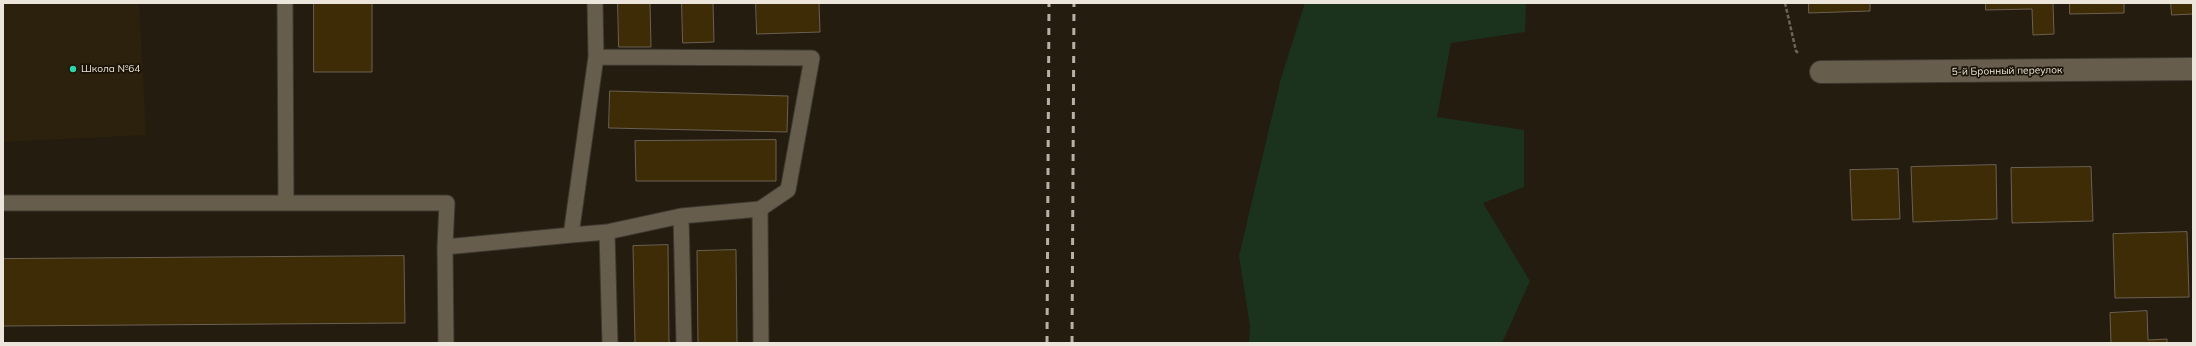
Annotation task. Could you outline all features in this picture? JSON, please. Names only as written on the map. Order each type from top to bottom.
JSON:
[{"type":"street","name":"5-й Бронный переулок","points":[[1821,72],[2193,69]]},
{"type":"lane","points":[[285,3],[286,203]]},
{"type":"lane","points":[[571,235],[596,57],[595,3]]},
{"type":"lane","points":[[444,247],[607,232],[681,216],[760,209],[788,190],[812,58],[596,57]]},
{"type":"lane","points":[[3,202],[447,203],[444,247],[446,343]]},
{"type":"lane","points":[[760,209],[761,343]]},
{"type":"lane","points":[[681,216],[684,343]]},
{"type":"lane","points":[[607,232],[610,343]]},
{"type":"path","points":[[1785,3],[1796,51],[1821,72]]},
{"type":"shaded area","name":"Школа №64","points":[[3,3],[139,3],[146,135],[3,142]]},
{"type":"green space","points":[[1305,3],[1526,3],[1525,32],[1451,43],[1437,117],[1524,130],[1524,187],[1483,203],[1530,281],[1502,343],[1249,343],[1250,326],[1239,256],[1281,78]]},
{"type":"building","points":[[314,3],[372,3],[372,72],[314,72]]},
{"type":"building","points":[[618,3],[650,3],[651,47],[619,47]]},
{"type":"building","points":[[682,3],[713,3],[714,42],[683,43]]},
{"type":"building","points":[[756,3],[819,3],[820,32],[757,34]]},
{"type":"building","points":[[1809,3],[1870,3],[1870,11],[1809,13]]},
{"type":"building","points":[[1986,3],[2053,3],[2054,34],[2033,35],[2032,9],[1986,10]]},
{"type":"building","points":[[2070,3],[2124,3],[2124,13],[2070,14]]},
{"type":"building","points":[[2171,3],[2193,3],[2193,14],[2172,15]]},
{"type":"building","points":[[610,91],[788,96],[787,132],[609,128]]},
{"type":"building","points":[[776,140],[776,181],[636,181],[635,141]]},
{"type":"building","points":[[1996,165],[1997,219],[1913,222],[1911,167]]},
{"type":"building","points":[[2091,167],[2093,221],[2012,223],[2011,168]]},
{"type":"building","points":[[1898,169],[1900,219],[1852,220],[1850,170]]},
{"type":"building","points":[[2187,232],[2189,297],[2115,298],[2113,234]]},
{"type":"building","points":[[668,245],[669,343],[635,343],[633,246]]},
{"type":"building","points":[[736,250],[737,343],[698,343],[697,251]]},
{"type":"building","points":[[404,256],[405,323],[3,326],[3,259]]},
{"type":"building","points":[[2147,311],[2148,340],[2167,339],[2167,343],[2111,343],[2110,313]]},
{"type":"railway","points":[[1047,343],[1049,3]]},
{"type":"railway","points":[[1072,343],[1074,3]]},
{"type":"place","name":"Школа №64","points":[[73,69]]}]
